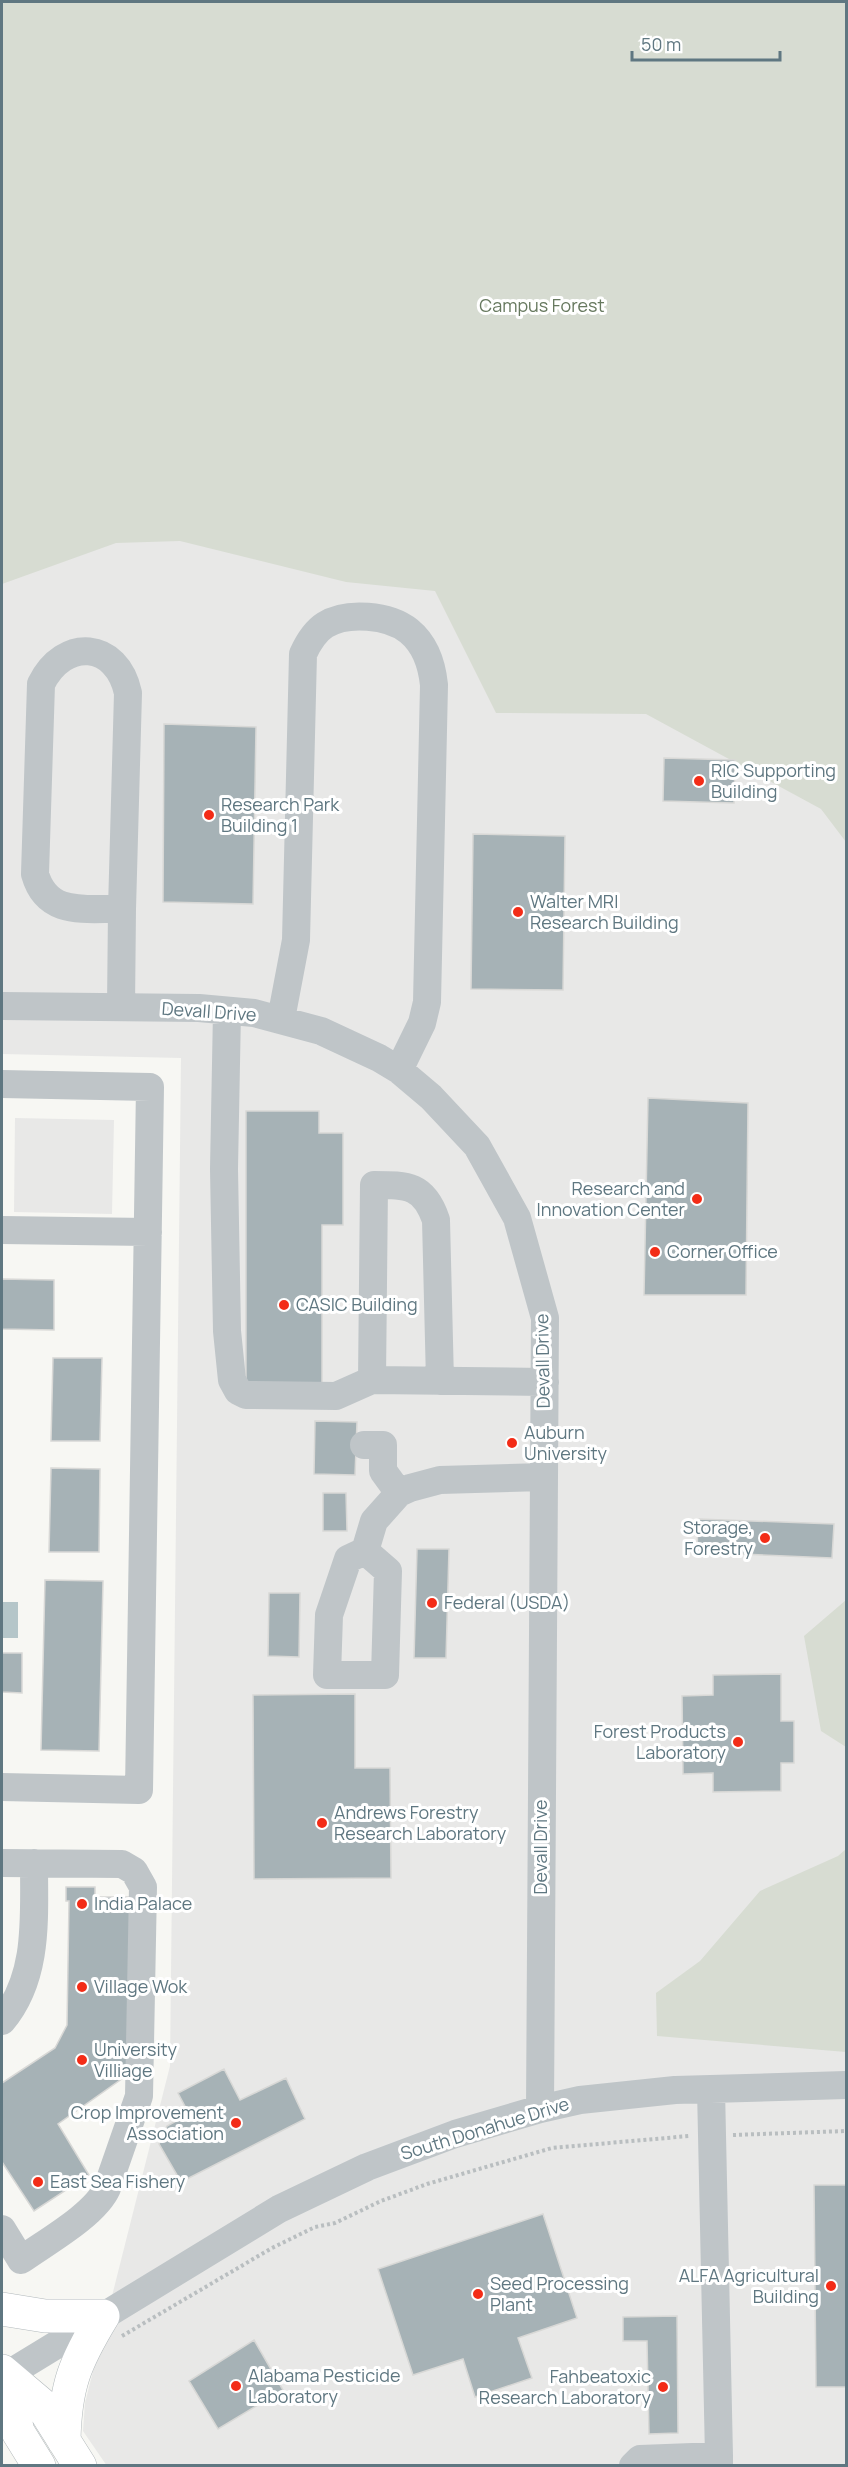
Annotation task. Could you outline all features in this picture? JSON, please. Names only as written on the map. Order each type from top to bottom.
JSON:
[{"type":"main road","points":[[2,2309],[108,2330]]},
{"type":"main road","points":[[72,2453],[67,2392],[72,2374],[81,2351],[108,2330]]},
{"type":"main road","points":[[3,2375],[41,2404],[72,2453]]},
{"type":"main road","points":[[3,2375],[18,2432],[39,2466]]},
{"type":"main road","points":[[2,2450],[33,2466]]},
{"type":"street","points":[[281,1019],[296,940],[303,654],[315,634],[334,620],[358,617],[386,620],[409,631],[424,649],[433,672],[434,685],[427,1002],[422,1023],[399,1070]]},
{"type":"street","points":[[121,1007],[128,693],[125,679],[117,666],[99,655],[77,652],[61,657],[49,668],[41,684],[35,873],[42,891],[56,904],[73,908],[122,909]]},
{"type":"street","name":"Devall Drive","points":[[2,1006],[199,1008],[227,1011],[281,1019],[353,1044],[399,1070],[431,1097],[477,1146],[517,1218],[545,1318],[540,2109]]},
{"type":"street","points":[[227,1011],[224,1169],[227,1331],[232,1380],[238,1391],[246,1395],[336,1396],[372,1380],[545,1382]]},
{"type":"street","points":[[2,1084],[150,1087],[139,1790],[2,1787]]},
{"type":"street","points":[[372,1380],[374,1185],[400,1185],[418,1190],[430,1204],[436,1220],[440,1381]]},
{"type":"street","points":[[2,1230],[148,1232]]},
{"type":"street","points":[[364,1445],[383,1445],[383,1471],[399,1494]]},
{"type":"street","points":[[365,1551],[374,1521],[399,1494],[440,1480],[544,1477]]},
{"type":"street","points":[[2,1863],[122,1864],[134,1871],[143,1887],[139,2096],[107,2188],[98,2203],[21,2260],[2,2229]]},
{"type":"street","points":[[2,2021],[16,2000],[27,1974],[32,1951],[34,1863]]},
{"type":"street","name":"South Donahue Drive","points":[[3,2375],[108,2330],[236,2233],[322,2187],[412,2149],[540,2109],[580,2100],[675,2090],[846,2085]]},
{"type":"street","points":[[633,2466],[639,2459],[719,2461],[711,2090]]},
{"type":"path","points":[[727,2136],[846,2131]]},
{"type":"path","points":[[108,2330],[121,2336],[272,2248],[315,2228],[335,2223],[381,2201],[427,2184],[552,2148],[695,2136]]},
{"type":"shaded area","name":"Auburn University","points":[[2,2],[846,2],[846,2465],[107,2466],[83,2431],[85,2403],[170,2066],[181,1058],[2,1054]]},
{"type":"shaded area","points":[[15,1118],[114,1120],[112,1214],[14,1212]]},
{"type":"shaded area","points":[[2,1602],[18,1602],[18,1638],[2,1638]]},
{"type":"green space","name":"Campus Forest","points":[[2,2],[846,2],[846,842],[821,809],[646,714],[496,713],[435,591],[346,582],[180,541],[116,543],[2,584]]},
{"type":"green space","points":[[846,1600],[846,1747],[821,1731],[804,1636]]},
{"type":"green space","points":[[846,1849],[846,2052],[657,2036],[656,1993],[700,1961],[760,1891],[838,1856]]},
{"type":"building","name":"Research Park Building 1","points":[[164,724],[256,727],[253,904],[163,902]]},
{"type":"building","name":"RIC Supporting Building","points":[[664,758],[735,760],[734,803],[663,801]]},
{"type":"building","name":"Walter MRI Research Building","points":[[473,834],[565,836],[563,990],[471,989]]},
{"type":"building","name":"Research and Innovation Center","points":[[648,1098],[748,1103],[746,1295],[644,1295]]},
{"type":"building","name":"CASIC Building","points":[[246,1111],[319,1111],[319,1133],[343,1133],[343,1225],[322,1225],[322,1384],[246,1384]]},
{"type":"building","points":[[2,1279],[54,1280],[54,1330],[2,1329]]},
{"type":"building","points":[[53,1358],[102,1358],[100,1441],[51,1441]]},
{"type":"building","points":[[315,1421],[357,1422],[355,1475],[314,1474]]},
{"type":"building","points":[[51,1468],[100,1469],[99,1552],[49,1552]]},
{"type":"building","points":[[323,1493],[346,1493],[347,1531],[323,1531]]},
{"type":"building","name":"Storage, Forestry","points":[[698,1519],[834,1524],[832,1558],[697,1552]]},
{"type":"building","name":"Federal (USDA)","points":[[417,1549],[449,1549],[446,1658],[414,1658]]},
{"type":"building","points":[[45,1580],[103,1581],[99,1751],[41,1750]]},
{"type":"building","points":[[269,1593],[300,1593],[299,1657],[268,1656]]},
{"type":"building","points":[[2,1653],[22,1653],[22,1693],[2,1692]]},
{"type":"building","name":"Forest Products Laboratory","points":[[781,1674],[781,1721],[794,1721],[794,1763],[781,1763],[781,1791],[713,1792],[713,1773],[683,1774],[682,1696],[713,1695],[713,1675]]},
{"type":"building","name":"Andrews Forestry Research Laboratory","points":[[355,1694],[355,1768],[390,1768],[391,1878],[254,1879],[253,1695]]},
{"type":"building","name":"University Villiage","points":[[66,1887],[95,1887],[95,1897],[132,1897],[130,2073],[58,2124],[89,2175],[34,2211],[2,2162],[2,2083],[55,2048],[67,2025],[69,1901],[66,1901]]},
{"type":"building","name":"Crop Improvement Association","points":[[224,2069],[240,2100],[286,2078],[305,2119],[181,2182],[159,2144],[167,2126],[189,2114],[178,2093]]},
{"type":"building","name":"ALFA Agricultural Building","points":[[814,2185],[846,2185],[846,2387],[816,2387]]},
{"type":"building","name":"Seed Processing Plant","points":[[543,2214],[577,2318],[518,2338],[532,2378],[475,2397],[463,2359],[413,2375],[378,2269]]},
{"type":"building","name":"Fahbeatoxic Research Laboratory","points":[[677,2316],[678,2433],[649,2434],[647,2341],[623,2341],[623,2317]]},
{"type":"building","name":"Alabama Pesticide Laboratory","points":[[254,2340],[283,2390],[218,2429],[189,2381]]},
{"type":"place","name":"RIC Supporting Building","points":[[699,781]]},
{"type":"place","name":"Research Park Building 1","points":[[209,815]]},
{"type":"place","name":"Walter MRI Research Building","points":[[518,912]]},
{"type":"place","name":"Research and Innovation Center","points":[[697,1199]]},
{"type":"place","name":"Corner Office","points":[[655,1252]]},
{"type":"place","name":"CASIC Building","points":[[284,1305]]},
{"type":"place","name":"Auburn University","points":[[512,1443]]},
{"type":"place","name":"Storage, Forestry","points":[[765,1538]]},
{"type":"place","name":"Federal (USDA)","points":[[432,1603]]},
{"type":"place","name":"Forest Products Laboratory","points":[[738,1742]]},
{"type":"place","name":"Andrews Forestry Research Laboratory","points":[[322,1823]]},
{"type":"place","name":"India Palace","points":[[82,1904]]},
{"type":"place","name":"Village Wok","points":[[82,1987]]},
{"type":"place","name":"University Villiage","points":[[82,2060]]},
{"type":"place","name":"Crop Improvement Association","points":[[236,2123]]},
{"type":"place","name":"East Sea Fishery","points":[[38,2182]]},
{"type":"place","name":"ALFA Agricultural Building","points":[[831,2286]]},
{"type":"place","name":"Seed Processing Plant","points":[[478,2294]]},
{"type":"place","name":"Alabama Pesticide Laboratory","points":[[236,2386]]},
{"type":"place","name":"Fahbeatoxic Research Laboratory","points":[[663,2387]]}]
